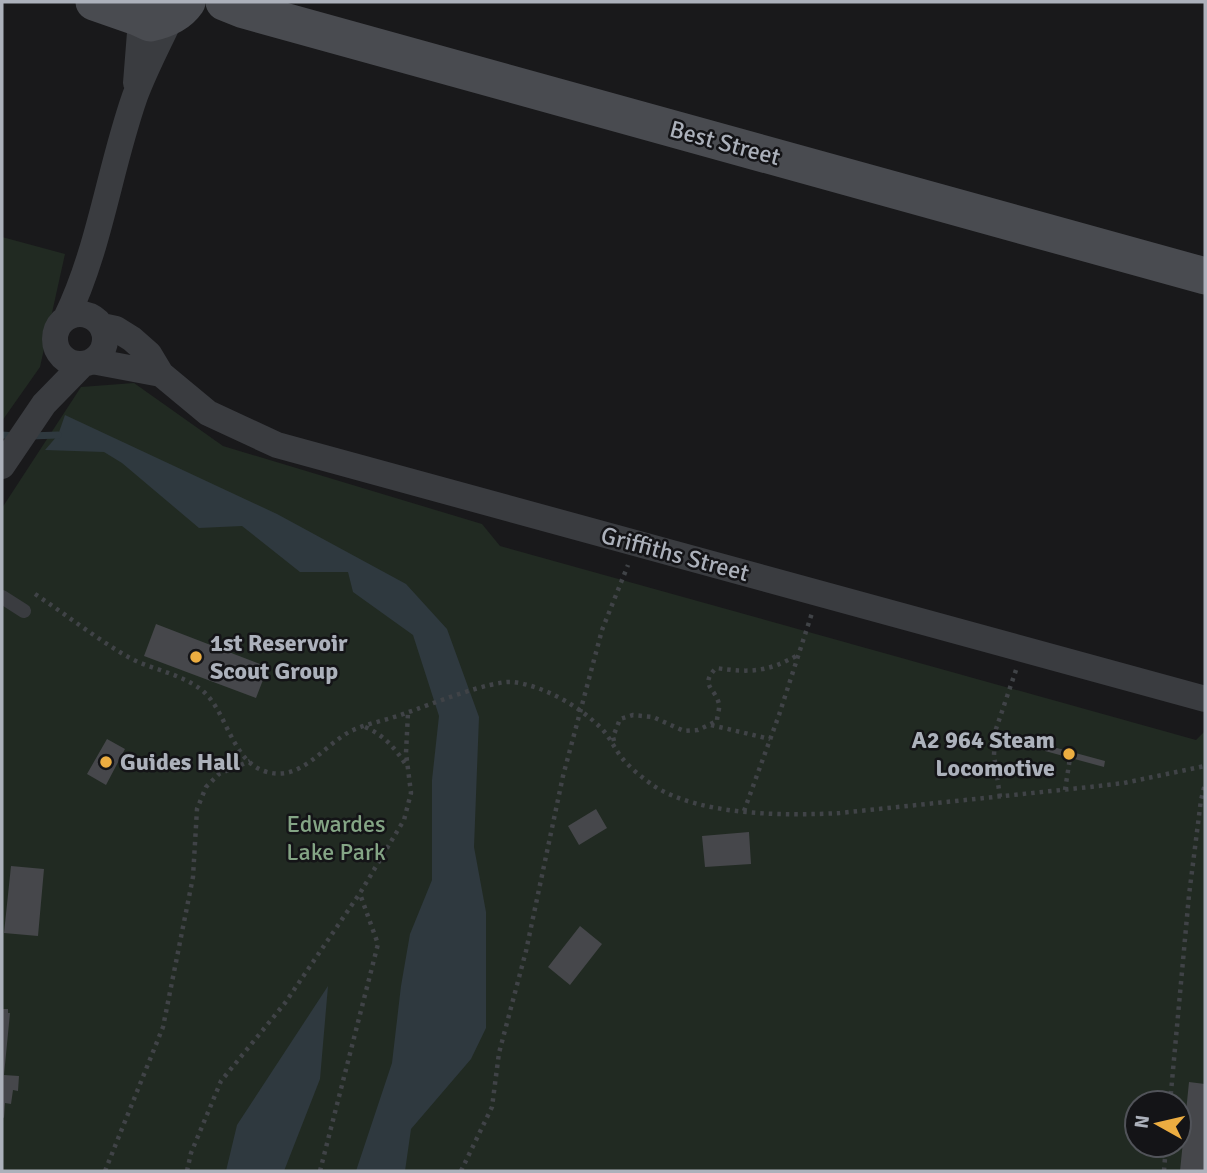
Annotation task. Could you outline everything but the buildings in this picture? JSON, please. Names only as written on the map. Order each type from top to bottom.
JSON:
[{"type":"street","name":"Best Street","points":[[94,2],[159,11],[234,6],[1205,276]]},
{"type":"street","points":[[44,404],[58,351],[56,330],[66,318],[75,298],[95,242],[159,11]]},
{"type":"street","points":[[5,461],[44,404],[104,345],[100,324],[95,242]]},
{"type":"street","points":[[66,318],[85,314],[100,324]]},
{"type":"street","name":"Griffiths Street","points":[[100,324],[116,328],[132,339],[149,354],[161,374],[208,413],[277,445],[1205,699]]},
{"type":"street","points":[[58,351],[68,362],[88,363]]},
{"type":"street","name":"Griffiths Street","points":[[88,363],[161,374]]},
{"type":"lane","points":[[2,597],[24,611]]},
{"type":"path","points":[[461,1171],[492,1107],[499,1053],[526,951],[563,776],[602,630],[636,544]]},
{"type":"path","points":[[35,594],[124,655],[178,676],[203,691],[216,706],[243,755],[262,771],[280,774],[305,766],[350,732],[482,688],[511,682],[544,691],[580,710],[602,729],[622,758],[653,785],[680,799],[744,811],[828,814],[1124,783],[1205,766]]},
{"type":"path","points":[[744,811],[805,631]]},
{"type":"path","points":[[1000,796],[994,755],[995,732],[1024,650]]},
{"type":"path","points":[[615,745],[613,737],[620,719],[632,715],[653,717],[684,731],[698,730],[717,721],[719,704],[708,684],[709,676],[716,668],[746,672],[778,665],[798,655]]},
{"type":"path","points":[[187,1171],[191,1153],[221,1081],[285,1003],[360,893],[404,820],[411,793],[408,713]]},
{"type":"path","points":[[710,724],[770,739]]},
{"type":"path","points":[[365,727],[378,733],[397,751],[408,769]]},
{"type":"path","points":[[1065,790],[1070,758]]},
{"type":"path","points":[[106,1171],[163,1027],[193,877],[197,809],[206,787],[219,774],[250,761]]},
{"type":"path","points":[[1171,1089],[1189,895],[1205,784]]},
{"type":"path","points":[[320,1171],[378,944],[360,893]]},
{"type":"green space","points":[[2,237],[65,254],[40,367],[2,421]]},
{"type":"green space","name":"Edwardes Lake Park","points":[[134,383],[223,446],[482,524],[500,546],[1196,740],[1205,731],[1205,1171],[2,1171],[2,508],[81,387]]},
{"type":"shaded area","points":[[65,415],[277,514],[406,584],[447,629],[479,717],[474,847],[486,912],[486,1028],[471,1059],[411,1129],[405,1171],[356,1171],[392,1063],[410,934],[432,880],[432,780],[439,716],[413,635],[353,592],[348,572],[300,572],[242,526],[199,528],[122,463],[104,452],[45,450],[58,435]]},
{"type":"shaded area","points":[[328,986],[320,1079],[284,1171],[226,1171],[237,1125]]},
{"type":"waterway","points":[[2,435],[15,436]]},
{"type":"waterway","points":[[30,436],[58,435]]},
{"type":"place","name":"1st Reservoir Scout Group","points":[[196,657]]},
{"type":"place","name":"A2 964 Steam Locomotive","points":[[1069,754]]},
{"type":"place","name":"Guides Hall","points":[[106,762]]}]
